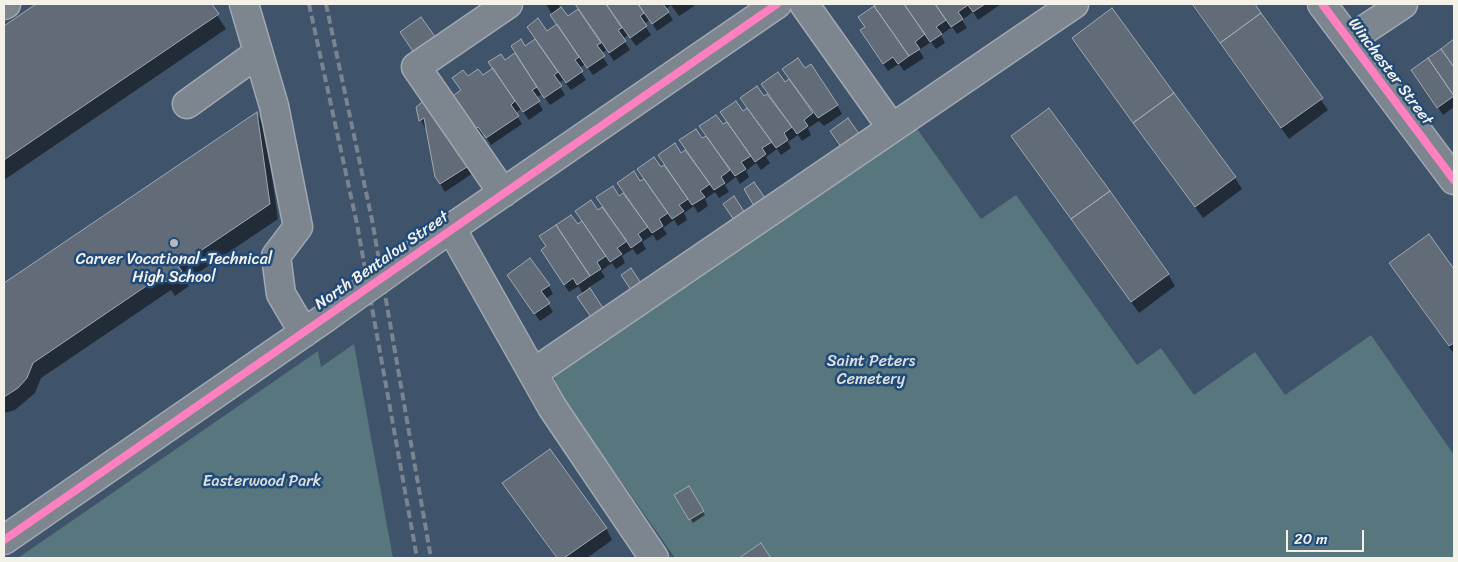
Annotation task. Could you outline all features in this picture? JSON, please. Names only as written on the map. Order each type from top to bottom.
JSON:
[{"type":"street","points":[[244,4],[274,106],[298,227],[276,256],[281,294],[315,326]]},
{"type":"street","points":[[502,193],[416,67],[508,4]]},
{"type":"street","name":"North Bentalou Street","points":[[4,540],[315,326],[502,193],[778,4]]},
{"type":"street","points":[[804,4],[892,128]]},
{"type":"street","points":[[533,374],[1074,4]]},
{"type":"street","name":"Winchester Street","points":[[1322,4],[1451,170]]},
{"type":"street","points":[[1349,40],[1403,4]]},
{"type":"street","points":[[187,104],[258,53]]},
{"type":"street","points":[[443,234],[533,374],[552,407],[654,558]]},
{"type":"green space","name":"Saint Peters Cemetery","points":[[908,116],[981,219],[1016,195],[1137,365],[1161,348],[1194,395],[1255,352],[1285,395],[1371,335],[1454,455],[1454,558],[675,558],[558,391],[554,376],[559,365]]},
{"type":"green space","name":"Easterwood Park","points":[[354,344],[393,558],[18,558],[318,351],[321,367]]},
{"type":"building","points":[[36,4],[212,4],[219,14],[4,160],[4,26]]},
{"type":"building","points":[[575,4],[606,4],[622,28],[618,30],[626,41],[609,53]]},
{"type":"building","points":[[606,4],[638,4],[644,13],[640,16],[647,26],[630,38]]},
{"type":"building","points":[[638,4],[663,4],[669,12],[652,24]]},
{"type":"building","points":[[877,4],[904,4],[925,34],[915,42],[920,49],[909,56],[874,6]]},
{"type":"building","points":[[904,4],[935,4],[946,20],[936,27],[942,34],[930,42]]},
{"type":"building","points":[[935,4],[968,5],[958,12],[963,19],[951,27]]},
{"type":"building","points":[[967,4],[985,4],[973,12]]},
{"type":"building","points":[[1192,4],[1255,4],[1261,13],[1220,43]]},
{"type":"building","points":[[874,6],[909,56],[898,64],[893,57],[883,64],[860,30],[865,27],[858,17]]},
{"type":"building","points":[[561,7],[568,16],[578,9],[601,43],[597,45],[605,56],[587,68],[550,15]]},
{"type":"building","points":[[1112,8],[1174,93],[1133,123],[1072,38]]},
{"type":"building","points":[[1261,13],[1323,98],[1281,128],[1220,43]]},
{"type":"building","points":[[421,17],[436,38],[414,53],[400,32]]},
{"type":"building","points":[[538,18],[547,31],[557,24],[579,57],[575,60],[583,71],[566,83],[527,27]]},
{"type":"building","points":[[521,39],[525,46],[535,39],[558,72],[554,75],[562,86],[544,98],[511,46]]},
{"type":"building","points":[[1454,39],[1454,67],[1441,49]]},
{"type":"building","points":[[1441,49],[1454,67],[1454,96],[1428,58]]},
{"type":"building","points":[[515,53],[537,87],[532,90],[540,101],[523,112],[488,62],[501,54],[505,60]]},
{"type":"building","points":[[798,58],[805,68],[811,64],[838,105],[818,118],[782,69]]},
{"type":"building","points":[[1428,58],[1454,96],[1437,108],[1411,70]]},
{"type":"building","points":[[493,68],[515,101],[511,105],[519,116],[486,138],[478,127],[474,130],[450,98],[461,90],[452,78],[463,70],[468,76],[478,69],[483,75]]},
{"type":"building","points":[[778,72],[785,82],[789,79],[813,113],[804,120],[808,126],[797,134],[761,84]]},
{"type":"building","points":[[757,86],[764,96],[767,94],[792,127],[784,133],[788,140],[776,148],[740,98]]},
{"type":"building","points":[[1174,93],[1236,177],[1195,207],[1133,123]]},
{"type":"building","points":[[425,100],[470,165],[440,184],[435,177],[424,118],[419,121],[416,107]]},
{"type":"building","points":[[736,101],[743,111],[747,108],[772,142],[762,148],[766,154],[755,162],[720,112]]},
{"type":"building","points":[[1049,108],[1110,191],[1071,219],[1011,136]]},
{"type":"building","points":[[257,112],[270,204],[178,266],[182,271],[166,282],[161,276],[33,363],[27,378],[18,388],[4,397],[4,283]]},
{"type":"building","points":[[716,115],[723,124],[727,122],[751,156],[741,162],[746,169],[735,176],[699,126]]},
{"type":"building","points":[[848,118],[862,138],[844,151],[830,131]]},
{"type":"building","points":[[696,129],[702,138],[706,136],[730,170],[721,177],[725,183],[714,190],[679,140]]},
{"type":"building","points":[[675,143],[681,153],[685,150],[710,184],[700,191],[705,197],[692,205],[658,155]]},
{"type":"building","points":[[654,157],[661,167],[664,165],[688,199],[679,205],[684,211],[672,219],[637,169]]},
{"type":"building","points":[[634,171],[640,181],[644,179],[668,213],[659,219],[663,226],[652,233],[617,183]]},
{"type":"building","points":[[754,182],[765,198],[754,206],[744,189]]},
{"type":"building","points":[[613,186],[619,196],[623,193],[648,227],[638,234],[642,240],[631,248],[596,197]]},
{"type":"building","points":[[1110,191],[1169,274],[1131,302],[1071,219]]},
{"type":"building","points":[[734,196],[745,213],[734,220],[723,204]]},
{"type":"building","points":[[591,200],[598,210],[602,207],[627,241],[617,248],[622,254],[610,262],[575,211]]},
{"type":"building","points":[[571,215],[578,224],[582,221],[606,256],[597,262],[601,269],[590,276],[556,225]]},
{"type":"building","points":[[556,225],[590,276],[577,285],[573,278],[564,285],[541,250],[546,246],[539,236]]},
{"type":"building","points":[[1429,234],[1454,269],[1454,343],[1449,346],[1389,263]]},
{"type":"building","points":[[530,258],[550,285],[541,291],[550,303],[534,314],[507,275]]},
{"type":"building","points":[[631,268],[643,286],[633,293],[621,275]]},
{"type":"building","points":[[590,288],[603,308],[591,317],[577,297]]},
{"type":"building","points":[[550,449],[607,528],[564,558],[557,558],[502,483]]},
{"type":"building","points":[[689,486],[704,511],[689,520],[674,495]]},
{"type":"building","points":[[761,543],[771,558],[739,558]]},
{"type":"railway","points":[[309,4],[357,224],[417,558]]},
{"type":"railway","points":[[326,4],[372,220],[431,558]]},
{"type":"cycle path","points":[[4,540],[777,4]]},
{"type":"cycle path","points":[[1322,4],[1454,180]]},
{"type":"place","name":"Carver Vocational-Technical High School","points":[[174,243]]}]
